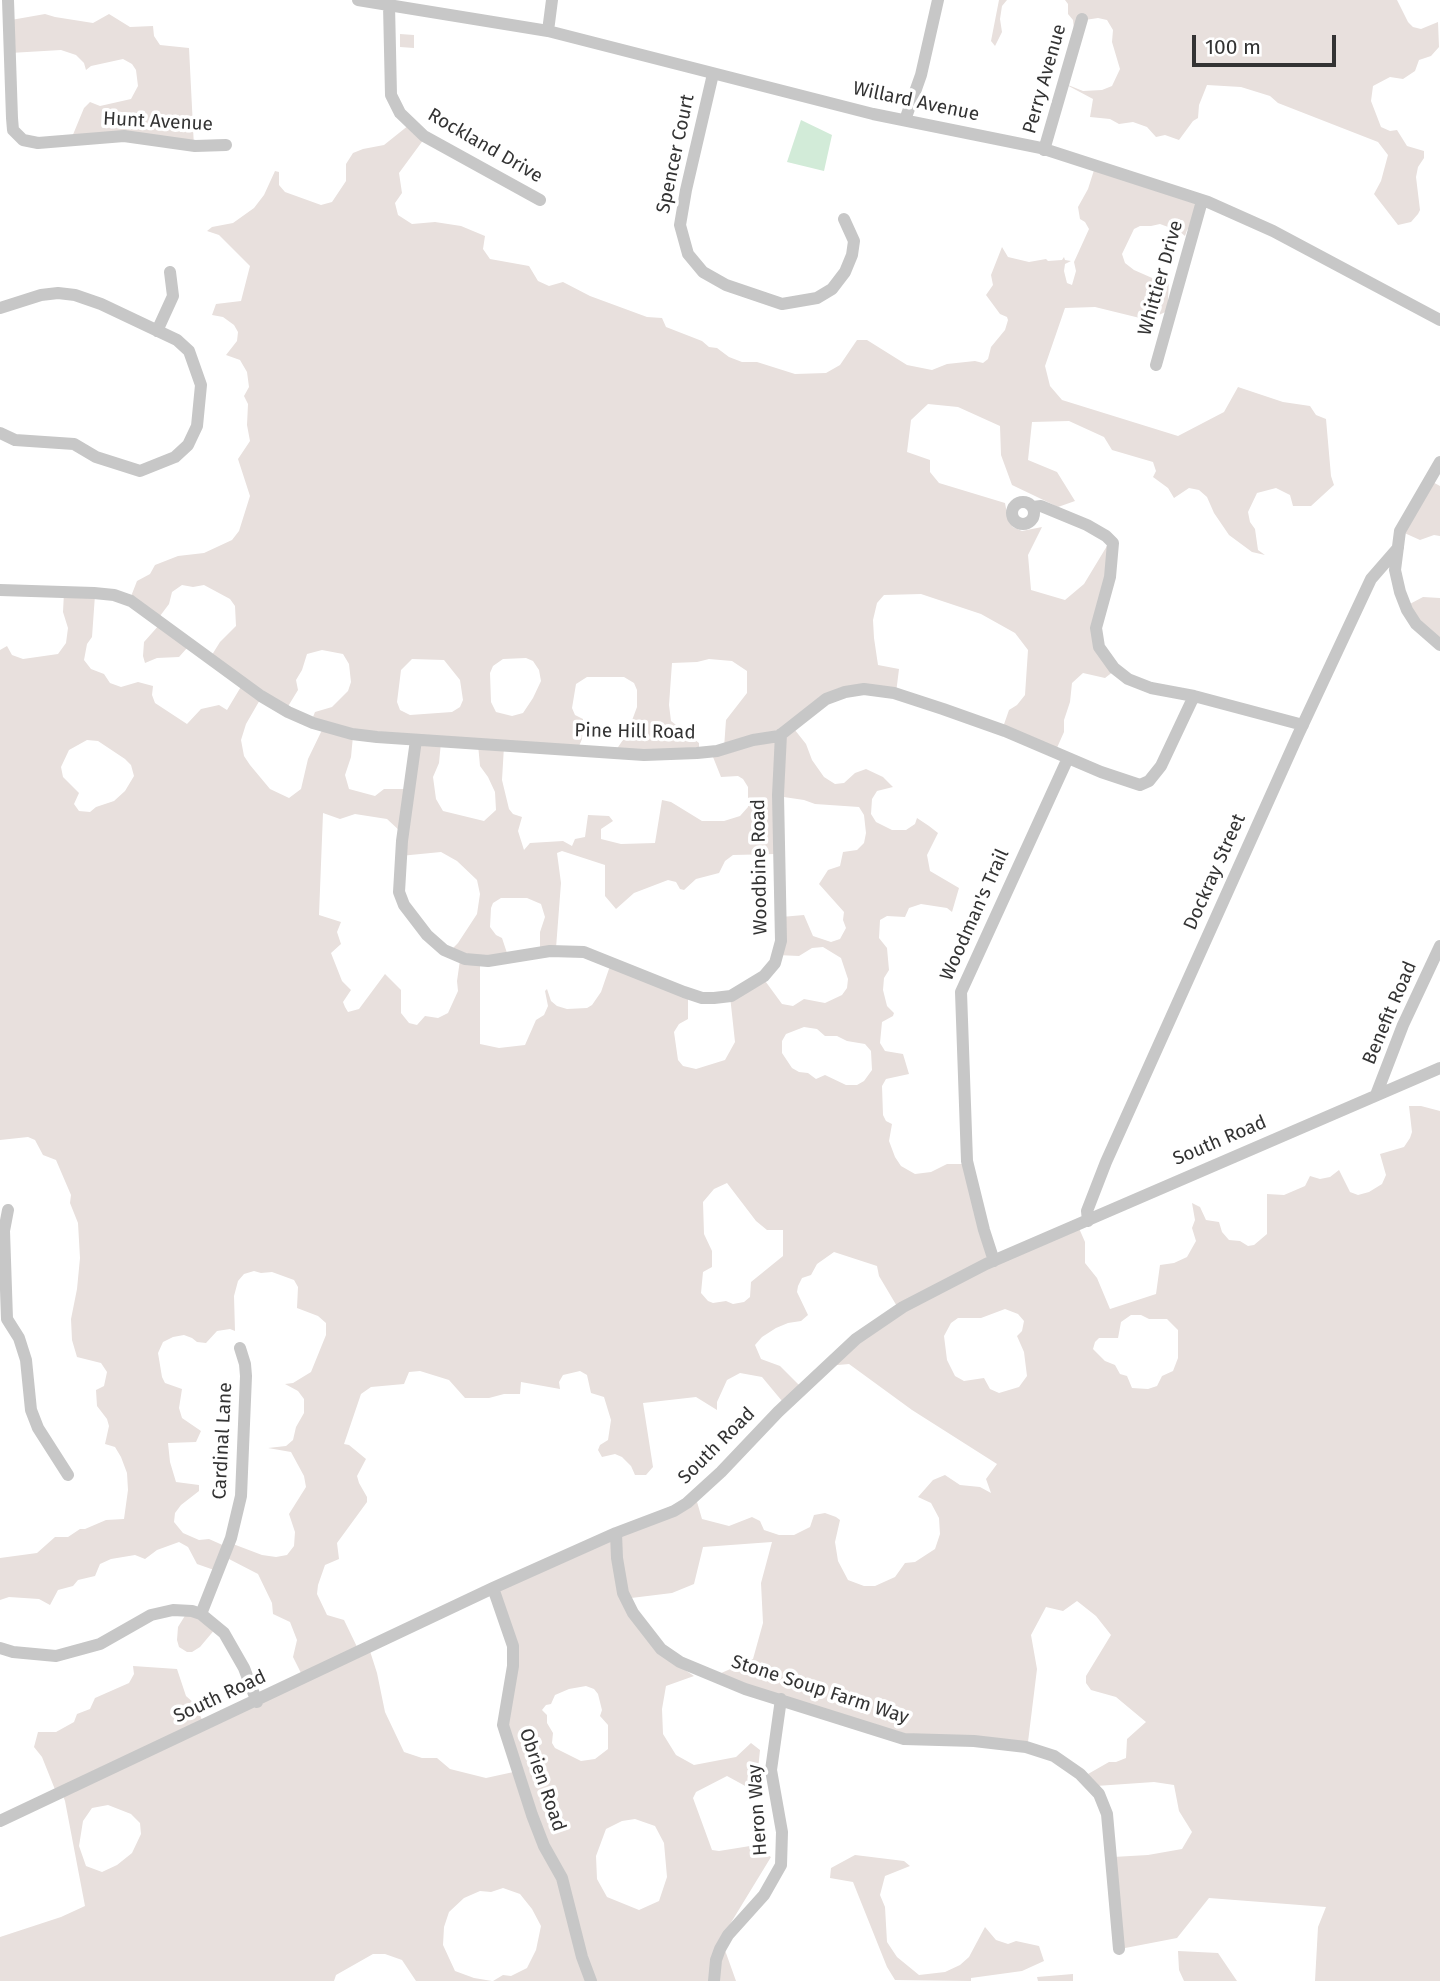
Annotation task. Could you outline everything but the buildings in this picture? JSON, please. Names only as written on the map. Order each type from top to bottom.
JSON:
[{"type":"street","name":"Hunt Avenue","points":[[8,0],[13,130],[23,140],[38,143],[124,136],[195,146],[226,145]]},
{"type":"street","name":"Willard Avenue","points":[[358,0],[548,31],[713,74],[1044,150],[1202,201],[1273,231],[1440,320]]},
{"type":"street","points":[[548,31],[552,0]]},
{"type":"street","points":[[905,120],[921,75],[938,0]]},
{"type":"street","name":"Rockland Drive","points":[[388,5],[391,95],[400,113],[424,136],[540,200]]},
{"type":"street","name":"Perry Avenue","points":[[1044,150],[1082,19]]},
{"type":"street","name":"Spencer Court","points":[[713,74],[680,225],[688,254],[703,272],[726,285],[782,304],[817,298],[832,289],[845,272],[852,255],[854,241],[844,219]]},
{"type":"street","name":"Whittier Drive","points":[[1156,365],[1202,201]]},
{"type":"street","points":[[157,331],[173,296],[170,272]]},
{"type":"street","points":[[0,308],[47,294],[75,295],[102,304],[177,340],[189,351],[201,385],[197,426],[188,444],[175,457],[140,471],[96,457],[74,444],[15,440],[0,433]]},
{"type":"street","points":[[1440,463],[1401,531],[1395,570],[1407,610],[1416,624],[1440,645]]},
{"type":"street","points":[[1032,508],[1041,506],[1087,525],[1113,543],[1110,577],[1096,628],[1099,647],[1114,668],[1128,679],[1151,688],[1194,696],[1303,724]]},
{"type":"street","name":"Dockray Street","points":[[1088,1221],[1087,1211],[1138,1089],[1303,724],[1371,579],[1398,548]]},
{"type":"street","name":"Pine Hill Road","points":[[0,590],[114,595],[131,601],[261,696],[313,723],[352,734],[416,740],[601,753],[671,755],[717,751],[781,734],[826,699],[864,689],[894,693],[943,709],[1140,785],[1149,781],[1161,765],[1194,696]]},
{"type":"street","name":"Woodbine Road","points":[[416,740],[402,841],[399,892],[404,905],[427,935],[444,950],[465,959],[488,961],[550,951],[584,952],[684,992],[702,998],[714,998],[731,996],[756,982],[775,963],[781,941],[778,803],[781,734]]},
{"type":"street","name":"Woodman's Trail","points":[[994,1261],[967,1161],[961,992],[1068,758]]},
{"type":"street","name":"Benefit Road","points":[[1376,1095],[1403,1025],[1440,946]]},
{"type":"street","name":"South Road","points":[[0,1821],[494,1588],[616,1533],[674,1511],[687,1503],[721,1472],[786,1405],[856,1339],[903,1307],[994,1261],[1440,1068]]},
{"type":"street","points":[[8,1210],[4,1231],[4,1320],[19,1339],[26,1360],[31,1410],[38,1428],[68,1475]]},
{"type":"street","name":"Cardinal Lane","points":[[201,1614],[231,1538],[241,1496],[246,1376],[240,1348]]},
{"type":"street","name":"Stone Soup Farm Way","points":[[616,1533],[623,1592],[633,1613],[661,1649],[680,1662],[745,1689],[904,1739],[974,1741],[1026,1747],[1054,1756],[1080,1774],[1099,1794],[1107,1814],[1119,1949]]},
{"type":"street","name":"Obrien Road","points":[[494,1588],[513,1646],[513,1666],[503,1725],[531,1815],[562,1878],[582,1957],[591,1981]]},
{"type":"street","points":[[0,1648],[33,1655],[56,1656],[100,1644],[151,1615],[173,1610],[201,1614],[224,1633],[235,1649],[257,1702]]},
{"type":"street","name":"Heron Way","points":[[714,1981],[720,1948],[764,1895],[781,1865],[782,1832],[771,1770],[781,1699]]},
{"type":"shaded area","points":[[999,0],[1007,0],[1002,6],[1002,32],[995,46],[991,41]]},
{"type":"shaded area","points":[[1065,0],[1397,0],[1413,27],[1421,29],[1438,22],[1439,47],[1431,56],[1419,60],[1415,71],[1403,79],[1390,77],[1373,86],[1371,101],[1381,127],[1390,131],[1397,130],[1407,146],[1424,151],[1416,177],[1420,210],[1418,214],[1411,222],[1398,225],[1374,194],[1381,181],[1388,155],[1378,142],[1278,103],[1270,96],[1241,87],[1207,85],[1199,105],[1198,118],[1179,140],[1165,135],[1156,137],[1147,127],[1133,122],[1119,124],[1110,119],[1090,117],[1093,99],[1063,83],[1083,91],[1102,90],[1112,86],[1120,69],[1112,42],[1113,30],[1107,20],[1085,20],[1075,39],[1073,20],[1068,14]]},
{"type":"shaded area","points":[[45,14],[93,23],[109,14],[130,27],[153,26],[154,36],[160,45],[189,48],[194,147],[72,137],[84,108],[90,102],[100,106],[131,99],[138,86],[136,70],[123,59],[91,66],[86,70],[84,63],[76,55],[61,50],[10,53],[11,20]]},
{"type":"shaded area","points":[[400,34],[414,35],[414,48],[400,47]]},
{"type":"shaded area","points":[[801,120],[832,135],[824,171],[787,162]]},
{"type":"shaded area","points":[[409,125],[424,139],[399,173],[402,193],[395,203],[398,215],[412,224],[435,222],[461,226],[485,236],[483,249],[490,259],[529,266],[538,281],[549,286],[563,282],[590,296],[647,317],[662,318],[666,327],[702,341],[709,347],[717,348],[729,357],[742,362],[757,362],[795,374],[826,373],[840,365],[857,340],[867,340],[907,365],[932,370],[947,364],[975,361],[983,363],[988,359],[991,347],[1005,330],[1008,320],[986,295],[993,285],[991,275],[1002,247],[1008,257],[1029,262],[1062,260],[1064,257],[1065,260],[1071,261],[1065,264],[1064,271],[1067,283],[1072,285],[1076,271],[1074,262],[1089,229],[1080,219],[1078,207],[1088,189],[1095,167],[1200,201],[1193,225],[1185,236],[1160,224],[1140,226],[1134,229],[1122,254],[1125,263],[1134,270],[1159,281],[1169,279],[1168,300],[1174,308],[1148,320],[1095,307],[1065,308],[1045,366],[1050,386],[1062,400],[1178,436],[1224,412],[1238,387],[1283,402],[1310,406],[1316,415],[1326,419],[1334,485],[1311,506],[1293,506],[1290,495],[1276,488],[1257,493],[1248,512],[1255,529],[1258,550],[1265,555],[1252,552],[1229,535],[1207,497],[1199,490],[1189,488],[1174,498],[1168,488],[1153,477],[1156,471],[1153,462],[1112,450],[1104,437],[1069,421],[1032,422],[1028,460],[1057,472],[1075,501],[1058,507],[1012,485],[1001,455],[1000,426],[958,407],[928,404],[911,420],[907,452],[930,460],[930,472],[939,483],[1005,503],[1008,519],[1013,527],[1022,531],[1042,527],[1028,555],[1031,590],[1065,600],[1084,584],[1110,541],[1112,554],[1094,627],[1114,671],[1105,678],[1083,673],[1072,683],[1064,732],[1056,750],[1002,730],[1009,710],[1025,695],[1028,650],[1015,633],[981,614],[921,594],[884,595],[877,603],[873,620],[874,638],[878,665],[899,669],[896,693],[847,691],[791,725],[806,744],[812,760],[824,777],[835,784],[844,783],[855,773],[866,769],[883,777],[893,787],[877,791],[872,799],[871,814],[876,822],[892,830],[906,830],[915,824],[917,818],[938,833],[927,855],[930,871],[959,888],[952,912],[947,908],[921,904],[909,908],[905,917],[887,916],[880,920],[879,938],[887,948],[889,970],[884,978],[883,990],[887,1006],[894,1013],[882,1022],[880,1043],[885,1051],[903,1054],[909,1074],[886,1079],[882,1086],[883,1115],[886,1121],[892,1124],[889,1141],[901,1166],[915,1174],[931,1172],[947,1164],[965,1164],[992,1260],[1078,1226],[1085,1242],[1085,1263],[1097,1278],[1110,1309],[1156,1294],[1160,1265],[1187,1257],[1196,1241],[1192,1228],[1195,1220],[1192,1203],[1200,1207],[1206,1220],[1219,1222],[1222,1232],[1229,1240],[1240,1241],[1248,1246],[1254,1245],[1267,1234],[1267,1194],[1284,1195],[1305,1186],[1310,1176],[1320,1179],[1330,1177],[1339,1170],[1350,1192],[1358,1195],[1369,1192],[1382,1184],[1386,1175],[1380,1154],[1404,1147],[1410,1138],[1412,1132],[1409,1106],[1440,1111],[1440,1981],[1315,1981],[1318,1927],[1326,1907],[1209,1898],[1177,1938],[1120,1949],[1113,1857],[1182,1849],[1192,1832],[1179,1811],[1174,1785],[1154,1782],[1096,1786],[1088,1774],[1109,1762],[1126,1758],[1127,1739],[1146,1722],[1116,1697],[1091,1690],[1086,1683],[1086,1676],[1111,1635],[1096,1616],[1077,1601],[1063,1611],[1046,1607],[1031,1635],[1037,1669],[1027,1750],[884,1738],[719,1674],[753,1659],[763,1623],[761,1583],[772,1542],[703,1547],[694,1584],[672,1593],[623,1599],[661,1654],[694,1676],[666,1686],[662,1709],[663,1734],[676,1755],[694,1765],[736,1757],[751,1743],[760,1750],[757,1779],[749,1788],[727,1776],[696,1792],[693,1798],[712,1850],[750,1846],[771,1857],[721,1939],[736,1981],[493,1981],[527,1968],[536,1950],[541,1926],[520,1894],[503,1888],[491,1892],[480,1891],[464,1898],[449,1912],[444,1927],[443,1945],[455,1971],[492,1981],[416,1981],[402,1960],[385,1954],[373,1954],[336,1975],[334,1981],[0,1981],[0,1937],[61,1917],[85,1906],[65,1801],[62,1793],[56,1792],[42,1757],[34,1747],[38,1732],[56,1732],[74,1722],[77,1714],[90,1709],[95,1698],[129,1683],[134,1674],[133,1666],[177,1669],[186,1696],[195,1704],[203,1722],[303,1677],[293,1657],[297,1640],[290,1622],[273,1614],[272,1603],[258,1574],[227,1558],[217,1571],[197,1564],[188,1547],[179,1542],[157,1550],[145,1559],[135,1555],[111,1559],[100,1564],[95,1576],[78,1580],[73,1586],[58,1590],[50,1605],[39,1599],[9,1597],[0,1600],[0,1558],[37,1553],[55,1537],[68,1537],[80,1529],[106,1520],[124,1519],[128,1490],[127,1473],[121,1457],[115,1447],[105,1444],[109,1426],[97,1406],[96,1390],[104,1386],[107,1372],[101,1363],[77,1357],[72,1340],[71,1319],[80,1258],[78,1223],[70,1203],[71,1195],[56,1160],[43,1155],[35,1140],[28,1137],[0,1140],[0,650],[7,646],[12,655],[23,659],[58,654],[66,643],[68,628],[63,612],[64,592],[95,595],[92,637],[87,644],[84,660],[91,669],[104,674],[110,683],[121,687],[138,682],[153,686],[155,703],[187,724],[201,709],[219,705],[227,710],[242,685],[210,658],[220,642],[236,626],[235,606],[230,599],[204,585],[182,585],[172,592],[169,604],[157,620],[130,599],[137,581],[150,574],[155,565],[178,556],[204,553],[232,540],[239,531],[250,496],[238,459],[250,441],[247,425],[248,404],[244,396],[249,387],[247,372],[240,360],[226,355],[237,341],[238,332],[234,325],[223,317],[212,315],[216,304],[241,301],[250,266],[219,235],[207,231],[212,227],[233,223],[254,208],[264,195],[275,171],[279,172],[279,185],[285,192],[321,205],[332,202],[346,181],[346,164],[353,153],[384,145]],"holes":[[[322,650],[343,654],[349,664],[351,682],[348,691],[332,707],[315,712],[311,722],[322,730],[308,759],[301,789],[289,798],[270,789],[250,765],[244,756],[241,740],[246,724],[261,698],[287,708],[298,690],[296,680],[307,654]],[[526,658],[533,661],[539,670],[541,681],[523,713],[512,716],[496,712],[491,702],[490,673],[493,666],[503,659]],[[412,659],[444,660],[460,680],[463,700],[460,707],[452,712],[410,715],[400,710],[397,702],[401,670]],[[709,659],[732,661],[747,671],[747,693],[726,720],[724,748],[711,752],[721,777],[738,776],[748,787],[748,807],[740,816],[724,821],[702,821],[671,802],[662,800],[655,843],[621,844],[601,839],[601,829],[613,821],[609,816],[588,815],[585,837],[575,839],[572,846],[563,841],[530,843],[524,850],[518,831],[522,817],[513,814],[509,809],[502,780],[504,746],[577,751],[582,739],[583,719],[575,715],[572,708],[576,684],[587,677],[624,677],[634,683],[637,690],[637,707],[627,734],[614,753],[699,753],[699,743],[671,721],[669,705],[672,663]],[[353,736],[414,741],[404,789],[384,789],[375,796],[349,789],[345,775],[351,757]],[[87,740],[98,741],[125,759],[131,765],[134,776],[125,791],[114,801],[90,812],[79,811],[74,804],[79,793],[63,777],[61,767],[69,750]],[[441,742],[478,744],[480,766],[495,792],[496,810],[484,821],[443,811],[436,799],[433,777],[439,763]],[[777,796],[815,804],[859,807],[864,815],[864,843],[857,850],[843,852],[840,866],[828,870],[819,884],[844,912],[846,928],[840,939],[831,942],[813,936],[804,915],[781,917],[777,955],[799,956],[812,948],[823,947],[841,958],[848,979],[847,988],[842,995],[825,1003],[804,999],[793,1006],[782,1004],[763,978],[730,996],[735,1042],[725,1060],[696,1069],[683,1066],[678,1060],[674,1032],[679,1024],[688,1019],[688,994],[611,963],[601,992],[592,1005],[587,1008],[567,1009],[557,1006],[551,1001],[547,989],[545,991],[548,1006],[544,1015],[536,1020],[525,1045],[499,1048],[480,1044],[480,962],[508,956],[502,938],[490,927],[493,903],[501,898],[527,898],[541,904],[545,917],[540,932],[540,952],[556,948],[561,883],[557,853],[562,851],[605,865],[605,896],[616,909],[634,893],[668,880],[676,882],[680,889],[684,890],[696,879],[719,873],[725,861],[733,855],[775,854]],[[323,813],[340,819],[355,814],[387,819],[401,832],[400,856],[441,852],[457,861],[477,880],[480,894],[477,914],[449,952],[460,960],[458,991],[448,1013],[438,1018],[425,1016],[417,1025],[409,1023],[401,1013],[401,990],[385,974],[359,1009],[348,1012],[343,1002],[351,990],[342,981],[331,953],[341,944],[337,932],[341,922],[319,915]],[[804,1027],[817,1029],[825,1036],[837,1036],[865,1044],[871,1051],[872,1070],[864,1081],[857,1085],[846,1085],[825,1075],[816,1079],[808,1073],[799,1072],[792,1068],[782,1053],[782,1041],[786,1034]],[[727,1183],[756,1221],[767,1230],[783,1230],[783,1256],[751,1282],[750,1297],[744,1302],[713,1303],[701,1293],[703,1272],[712,1267],[712,1251],[704,1234],[703,1202],[714,1189]],[[834,1252],[877,1266],[879,1276],[898,1308],[827,1366],[849,1364],[912,1410],[997,1464],[986,1479],[991,1493],[980,1487],[960,1485],[945,1475],[933,1480],[918,1497],[931,1503],[939,1518],[940,1534],[935,1549],[915,1562],[905,1563],[895,1577],[875,1586],[864,1586],[848,1580],[838,1561],[835,1542],[840,1520],[836,1517],[825,1513],[814,1515],[810,1527],[794,1535],[779,1535],[764,1530],[760,1521],[752,1517],[729,1526],[702,1519],[695,1495],[492,1589],[517,1666],[506,1715],[518,1771],[486,1778],[450,1769],[437,1758],[422,1758],[404,1752],[385,1712],[369,1648],[359,1651],[344,1620],[327,1615],[317,1594],[325,1565],[339,1559],[337,1543],[367,1502],[357,1476],[366,1459],[344,1444],[361,1394],[371,1387],[404,1384],[409,1372],[420,1371],[449,1380],[465,1398],[489,1398],[520,1394],[521,1382],[560,1389],[559,1382],[563,1375],[580,1371],[587,1375],[591,1393],[604,1397],[611,1420],[608,1440],[600,1445],[598,1450],[602,1457],[615,1454],[631,1466],[635,1475],[646,1475],[653,1467],[643,1403],[696,1397],[717,1410],[717,1402],[727,1380],[740,1373],[762,1377],[782,1401],[799,1385],[780,1366],[761,1359],[755,1345],[776,1328],[801,1321],[808,1315],[797,1292],[802,1278],[811,1275],[817,1264]],[[254,1271],[272,1272],[294,1280],[298,1287],[297,1308],[318,1316],[326,1323],[326,1335],[311,1372],[293,1383],[285,1384],[298,1391],[304,1399],[304,1413],[296,1427],[293,1440],[286,1446],[268,1448],[291,1452],[304,1476],[306,1487],[289,1514],[295,1532],[294,1546],[287,1555],[262,1555],[233,1544],[227,1547],[209,1539],[199,1540],[183,1533],[174,1522],[175,1513],[199,1491],[199,1485],[176,1482],[168,1443],[196,1442],[201,1431],[182,1418],[179,1408],[182,1389],[165,1383],[158,1353],[163,1342],[173,1337],[184,1335],[197,1342],[206,1343],[217,1331],[235,1331],[234,1296],[238,1281],[244,1274]],[[1005,1309],[1018,1314],[1024,1321],[1022,1331],[1017,1336],[1024,1352],[1027,1376],[1019,1387],[999,1393],[990,1389],[984,1378],[964,1381],[955,1376],[947,1360],[944,1336],[951,1323],[958,1318],[981,1318]],[[1131,1315],[1167,1319],[1178,1330],[1178,1358],[1173,1371],[1162,1376],[1157,1386],[1148,1389],[1132,1388],[1127,1376],[1120,1374],[1115,1365],[1105,1361],[1093,1349],[1099,1338],[1118,1338],[1121,1322]],[[586,1686],[594,1689],[602,1710],[600,1716],[608,1725],[608,1749],[595,1759],[581,1761],[555,1748],[547,1715],[542,1710],[551,1704],[555,1695],[569,1689]],[[108,1805],[131,1814],[140,1823],[141,1834],[132,1853],[117,1865],[102,1872],[86,1866],[79,1846],[83,1821],[92,1808]],[[635,1819],[655,1826],[664,1843],[667,1877],[659,1901],[639,1910],[607,1897],[597,1879],[596,1856],[606,1829],[622,1821]]]},
{"type":"shaded area","points":[[1429,480],[1440,486],[1440,536],[1434,535],[1420,540],[1400,531]]},
{"type":"shaded area","points":[[1423,597],[1440,598],[1440,637],[1435,642],[1406,606]]},
{"type":"shaded area","points":[[160,624],[187,648],[179,657],[157,658],[145,663],[144,642]]},
{"type":"shaded area","points":[[185,1612],[216,1628],[200,1647],[192,1652],[179,1647],[177,1640],[178,1627]]},
{"type":"shaded area","points":[[855,1855],[904,1861],[910,1866],[885,1876],[880,1895],[885,1907],[887,1942],[897,1957],[919,1975],[945,1972],[960,1965],[969,1957],[985,1927],[996,1940],[1008,1944],[1016,1941],[1039,1946],[1044,1961],[1022,1971],[971,1978],[971,1981],[895,1980],[887,1967],[853,1882],[830,1878],[831,1868]]},
{"type":"shaded area","points":[[1178,1951],[1218,1953],[1237,1981],[1184,1981],[1179,1970]]},
{"type":"shaded area","points":[[1073,1974],[1073,1981],[1038,1981],[1037,1977]]}]
